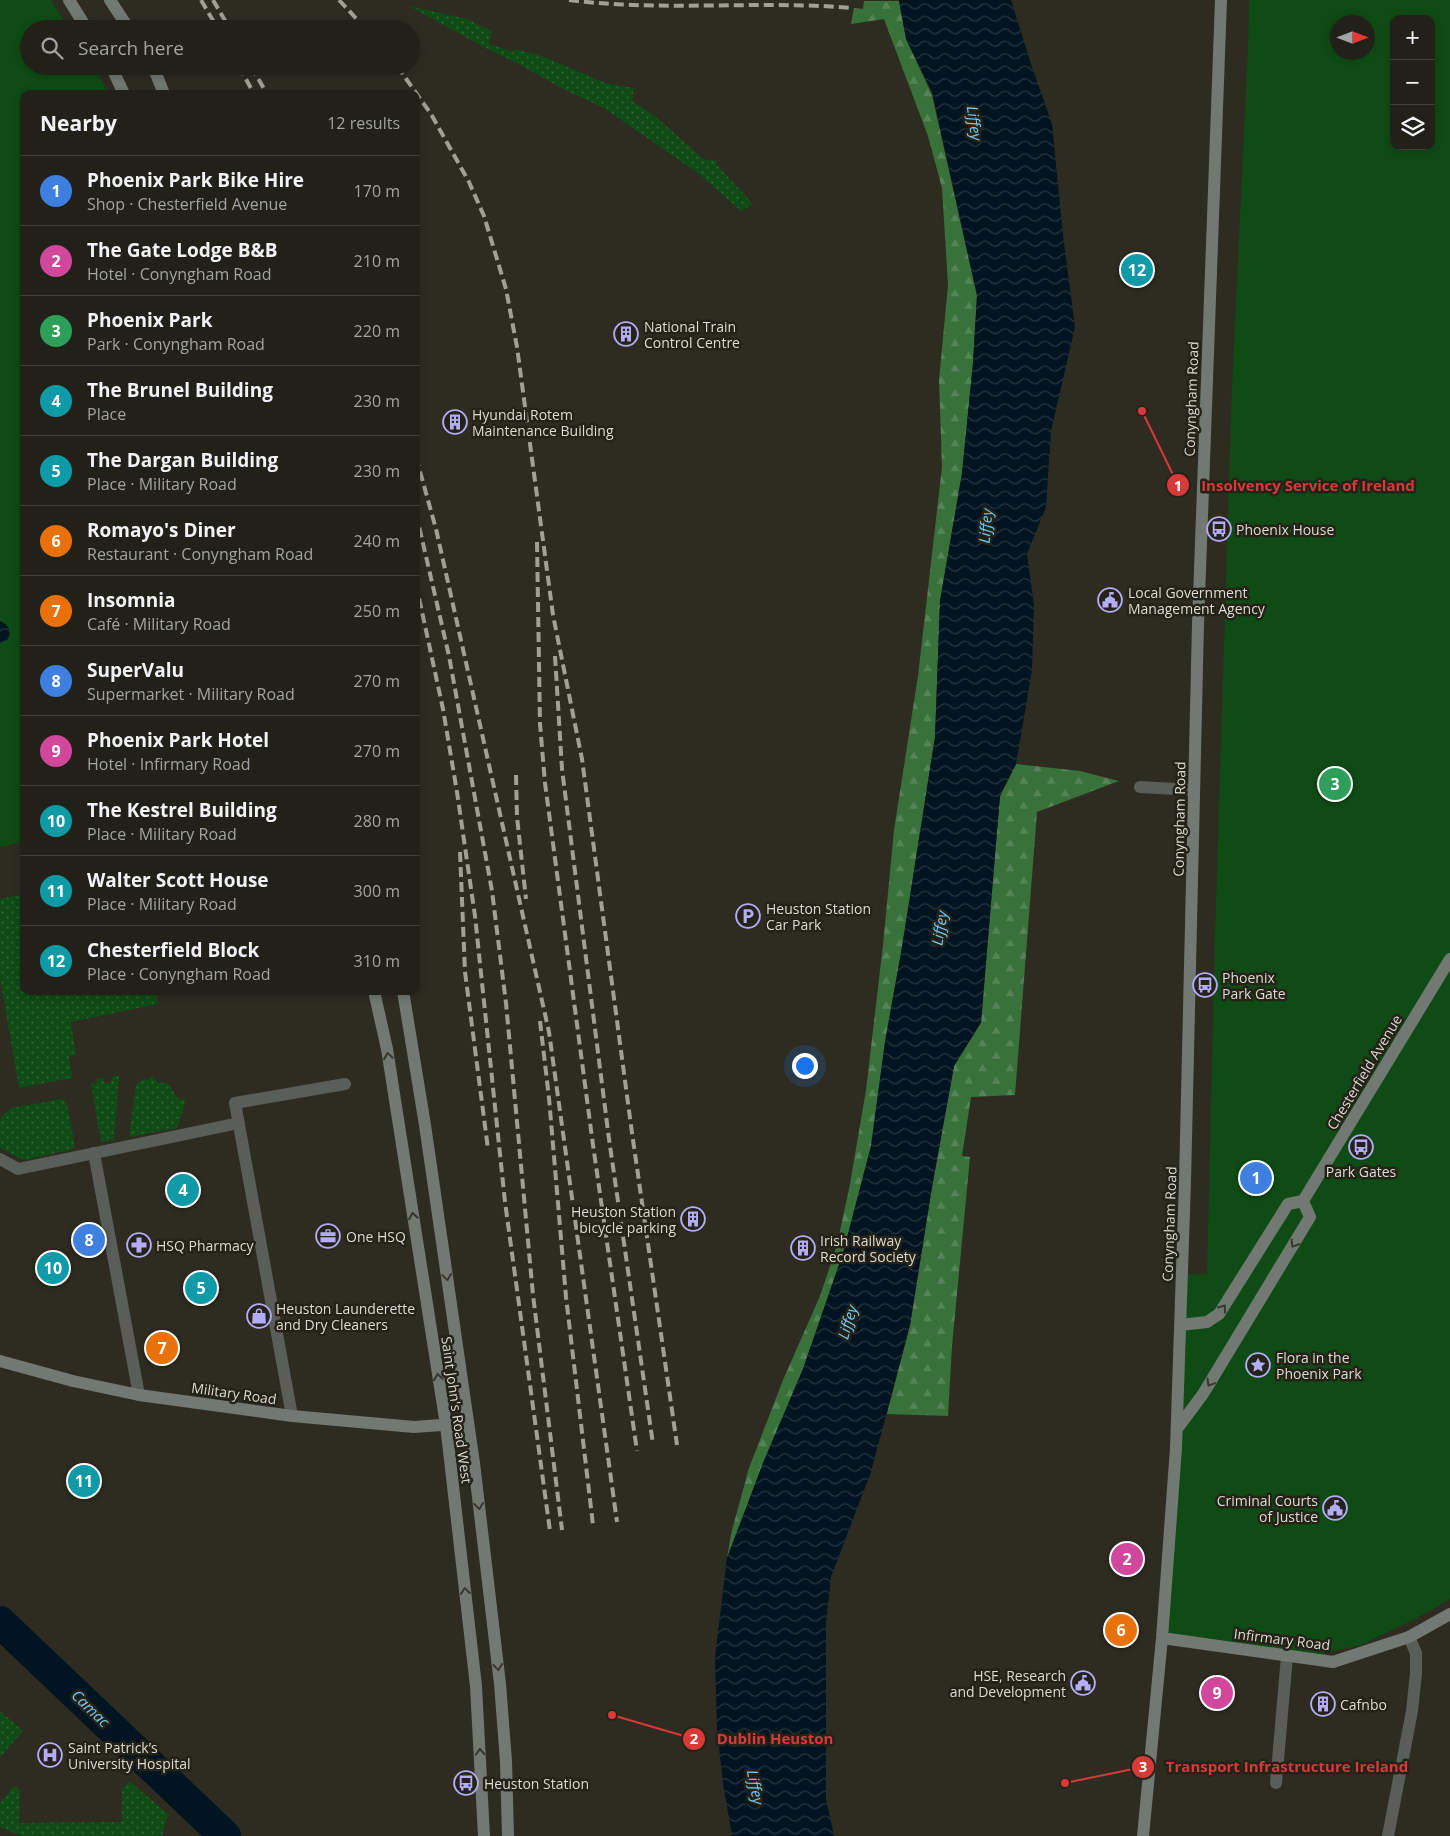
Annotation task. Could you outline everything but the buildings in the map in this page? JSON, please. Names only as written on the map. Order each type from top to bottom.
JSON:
[{"type":"main road","points":[[69,0],[82,20]]},
{"type":"main road","points":[[110,0],[123,20]]},
{"type":"main road","name":"Conyngham Road","points":[[1143,1836],[1162,1638],[1177,1429],[1198,624],[1220,4]]},
{"type":"main road","points":[[115,75],[122,90]]},
{"type":"main road","points":[[157,75],[162,90]]},
{"type":"main road","name":"Chesterfield Avenue","points":[[1180,1325],[1207,1322],[1220,1314],[1288,1204],[1303,1201],[1450,959]]},
{"type":"main road","name":"Saint John's Road West","points":[[375,995],[387,1049],[446,1425],[476,1686],[484,1836]]},
{"type":"main road","name":"Saint John's Road West","points":[[404,995],[425,1125],[468,1422],[500,1684],[506,1762],[508,1836]]},
{"type":"main road","points":[[1177,1429],[1203,1394],[1310,1217],[1303,1201]]},
{"type":"main road","name":"Military Road","points":[[0,1361],[73,1381],[139,1394],[292,1416],[414,1427],[468,1422]]},
{"type":"main road","name":"Infirmary Road","points":[[1162,1638],[1333,1662],[1409,1637],[1450,1614]]},
{"type":"street","points":[[1140,788],[1194,790]]},
{"type":"street","points":[[292,1416],[235,1103],[345,1084]]},
{"type":"street","points":[[0,1158],[18,1169],[239,1123]]},
{"type":"street","points":[[94,1153],[139,1394]]},
{"type":"street","points":[[1388,1836],[1416,1680],[1417,1657],[1409,1637]]},
{"type":"street","points":[[1276,1783],[1287,1656]]},
{"type":"green space","points":[[0,0],[51,0],[63,20],[20,20],[20,75],[98,75],[107,90],[20,90],[20,843],[0,847]]},
{"type":"green space","points":[[1249,0],[1450,0],[1450,1599],[1417,1618],[1361,1645],[1303,1658],[1162,1638],[1182,1275],[1207,1274],[1215,936],[1232,387]]},
{"type":"green space","points":[[864,1],[899,1],[906,39],[932,95],[977,296],[973,363],[962,473],[940,601],[935,737],[885,1042],[871,1146],[843,1253],[803,1369],[763,1463],[727,1558],[731,1534],[749,1468],[783,1380],[820,1296],[837,1245],[850,1184],[866,1090],[894,830],[918,676],[942,467],[939,380],[948,285],[942,188],[928,136],[884,19],[851,24],[854,8],[863,9]]},
{"type":"green space","points":[[409,6],[467,19],[492,31],[489,44],[513,52],[514,49],[539,55],[608,84],[634,88],[632,101],[656,117],[703,159],[718,161],[716,164],[753,204],[741,211],[699,174],[604,108],[561,88]]},
{"type":"green space","points":[[1016,764],[1080,771],[1119,781],[1037,812],[1015,1095],[971,1097],[962,1156],[970,1157],[952,1346],[948,1416],[887,1414],[910,1325],[954,1066],[981,1023],[1000,796]]},
{"type":"green space","points":[[20,895],[20,995],[156,995],[158,1004],[71,1022],[76,1055],[69,1057],[72,1078],[19,1088],[0,978],[0,899]]},
{"type":"green space","points":[[113,1076],[119,1076],[114,1140],[101,1142],[91,1083],[96,1085],[97,1079],[104,1078],[104,1083],[110,1084]]},
{"type":"green space","points":[[153,1076],[157,1082],[169,1084],[177,1098],[186,1100],[177,1128],[129,1137],[136,1085],[144,1078],[147,1080]]},
{"type":"green space","points":[[62,1099],[67,1104],[75,1147],[70,1150],[23,1160],[0,1148],[0,1120],[11,1108]]},
{"type":"green space","points":[[0,1711],[23,1731],[0,1757]]},
{"type":"green space","points":[[129,1781],[168,1814],[162,1836],[21,1836],[0,1827],[0,1803],[14,1786],[20,1790],[19,1823],[122,1822],[122,1789]]},
{"type":"water","name":"Liffey","points":[[899,0],[1011,0],[1052,124],[1063,235],[1075,327],[1051,431],[1046,507],[1027,554],[1034,605],[1032,670],[1016,764],[1000,796],[981,1022],[954,1066],[910,1325],[871,1472],[831,1577],[826,1623],[826,1799],[834,1836],[732,1836],[723,1784],[717,1729],[715,1657],[727,1558],[763,1463],[803,1369],[843,1253],[871,1146],[885,1042],[935,737],[940,601],[962,473],[973,363],[977,295],[932,92],[906,39]]},
{"type":"water","points":[[0,621],[7,626],[10,633],[8,639],[0,644]]},
{"type":"waterway","name":"Camac","points":[[0,1622],[225,1836]]},
{"type":"railway","points":[[201,0],[213,20]]},
{"type":"railway","points":[[213,0],[225,20]]},
{"type":"railway","points":[[339,0],[358,20]]},
{"type":"railway","points":[[569,0],[675,6],[782,5],[853,8]]},
{"type":"railway","points":[[244,75],[252,90]]},
{"type":"railway","points":[[256,75],[265,90]]},
{"type":"railway","points":[[403,75],[414,90]]},
{"type":"railway","points":[[420,98],[431,114],[469,182],[484,216],[506,289],[517,347],[553,615],[582,759],[632,1133],[677,1445]]},
{"type":"railway","points":[[420,471],[436,529],[549,1032],[617,1522]]},
{"type":"railway","points":[[420,530],[449,656],[492,891],[506,1003],[533,1295],[562,1530]]},
{"type":"railway","points":[[537,542],[540,724],[545,783],[593,1145],[637,1451]]},
{"type":"railway","points":[[420,603],[443,709],[475,916],[505,1202],[550,1531]]},
{"type":"railway","points":[[555,656],[562,769],[609,1139],[653,1444]]},
{"type":"railway","points":[[516,775],[517,817],[526,899]]},
{"type":"railway","points":[[460,852],[465,972],[488,1149]]},
{"type":"railway","points":[[540,1021],[549,1098],[566,1297],[593,1525]]},
{"type":"place","name":"Chesterfield Block","points":[[1137,270]]},
{"type":"place","name":"National Train Control Centre","points":[[626,334]]},
{"type":"place","name":"Insolvency Service of Ireland","points":[[1142,411]]},
{"type":"place","name":"Hyundai Rotem Maintenance Building","points":[[455,422]]},
{"type":"place","name":"Phoenix House","points":[[1219,529]]},
{"type":"place","name":"Local Government Management Agency","points":[[1110,600]]},
{"type":"place","name":"Phoenix Park","points":[[1335,784]]},
{"type":"place","name":"Heuston Station Car Park","points":[[748,916]]},
{"type":"place","name":"Phoenix Park Gate","points":[[1205,985]]},
{"type":"place","name":"Park Gates","points":[[1361,1147]]},
{"type":"place","name":"Phoenix Park Bike Hire","points":[[1256,1178]]},
{"type":"place","name":"The Brunel Building","points":[[183,1190]]},
{"type":"place","name":"Heuston Station bicycle parking","points":[[693,1219]]},
{"type":"place","name":"One HSQ","points":[[328,1236]]},
{"type":"place","name":"SuperValu","points":[[89,1240]]},
{"type":"place","name":"HSQ Pharmacy","points":[[139,1245]]},
{"type":"place","name":"Irish Railway Record Society","points":[[803,1248]]},
{"type":"place","name":"The Kestrel Building","points":[[53,1268]]},
{"type":"place","name":"The Dargan Building","points":[[201,1288]]},
{"type":"place","name":"Heuston Launderette and Dry Cleaners","points":[[259,1316]]},
{"type":"place","name":"Insomnia","points":[[162,1348]]},
{"type":"place","name":"Flora in the Phoenix Park","points":[[1258,1365]]},
{"type":"place","name":"Walter Scott House","points":[[84,1481]]},
{"type":"place","name":"Criminal Courts of Justice","points":[[1335,1508]]},
{"type":"place","name":"The Gate Lodge B&B","points":[[1127,1559]]},
{"type":"place","name":"Romayo's Diner","points":[[1121,1630]]},
{"type":"place","name":"HSE, Research and Development","points":[[1083,1683]]},
{"type":"place","name":"Phoenix Park Hotel","points":[[1217,1693]]},
{"type":"place","name":"Cafnbo","points":[[1323,1704]]},
{"type":"place","name":"Dublin Heuston","points":[[612,1715]]},
{"type":"place","name":"Saint Patrick’s University Hospital","points":[[50,1755]]},
{"type":"place","name":"Heuston Station","points":[[466,1783]]},
{"type":"place","name":"Transport Infrastructure Ireland","points":[[1065,1783]]}]
